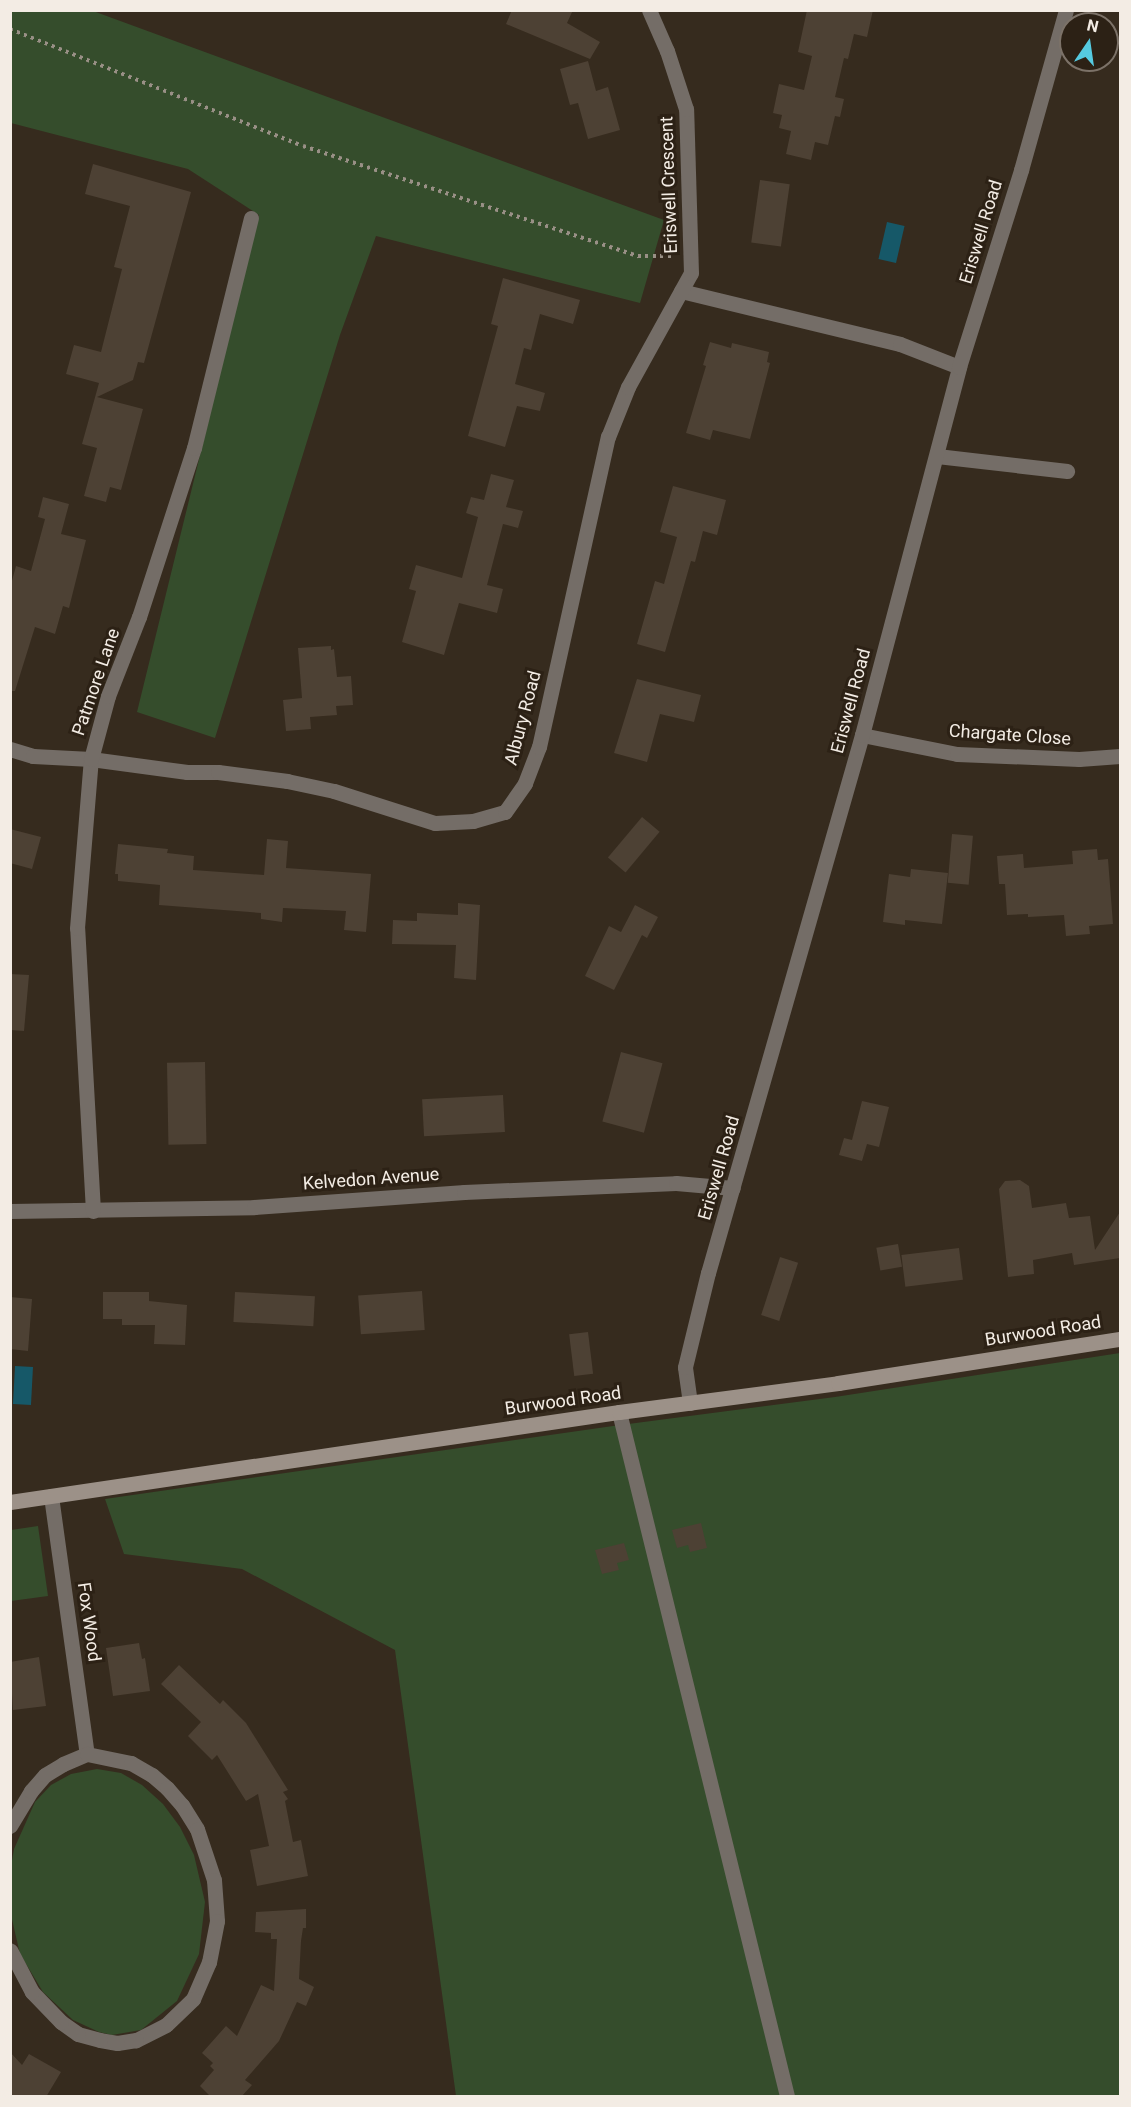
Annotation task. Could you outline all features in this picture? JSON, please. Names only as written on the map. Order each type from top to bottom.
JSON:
[{"type":"street","name":"Eriswell Crescent","points":[[649,10],[667,51],[686,109],[691,273],[681,291]]},
{"type":"street","name":"Eriswell Road","points":[[690,1403],[687,1357],[862,735],[959,367],[1021,170],[1066,10]]},
{"type":"street","name":"Patmore Lane","points":[[93,1211],[77,928],[91,759],[108,696],[139,617],[184,480],[222,344],[251,218]]},
{"type":"street","points":[[681,291],[900,344],[959,367]]},
{"type":"street","name":"Albury Road","points":[[10,749],[33,756],[91,759],[187,772],[218,772],[287,781],[334,791],[435,823],[473,821],[505,812],[525,783],[539,747],[608,437],[628,387],[681,291]]},
{"type":"street","points":[[937,456],[1067,471]]},
{"type":"street","name":"Chargate Close","points":[[862,735],[957,754],[1079,759],[1120,756]]},
{"type":"street","name":"Kelvedon Avenue","points":[[10,1211],[254,1207],[464,1192],[676,1183],[733,1188]]},
{"type":"street","name":"Burwood Road","points":[[10,1502],[1120,1339]]},
{"type":"street","points":[[619,1412],[787,2097]]},
{"type":"street","name":"Fox Wood","points":[[51,1496],[87,1754]]},
{"type":"street","points":[[10,1826],[19,1807],[45,1775],[87,1754],[131,1763],[152,1774],[182,1805],[197,1829],[207,1854],[216,1901],[214,1940],[202,1982],[193,1999],[180,2013],[152,2034],[117,2043],[78,2034],[45,2008],[28,1985],[10,1950]]},
{"type":"path","points":[[10,29],[303,146],[638,256],[691,256]]},
{"type":"green space","points":[[10,11],[93,11],[664,220],[640,303],[376,236],[340,335],[215,738],[137,712],[259,215],[188,169],[11,123]]},
{"type":"green space","points":[[1120,1353],[1120,2096],[456,2096],[395,1650],[242,1569],[124,1554],[105,1499],[613,1426],[835,1397]]},
{"type":"green space","points":[[38,1526],[48,1596],[11,1601],[11,1530]]},
{"type":"green space","points":[[97,1769],[121,1773],[142,1785],[163,1804],[180,1827],[194,1855],[205,1902],[199,1954],[177,2001],[141,2030],[112,2035],[99,2032],[73,2020],[43,1992],[20,1954],[11,1915],[11,1866],[14,1849],[35,1802],[51,1785],[71,1774]]},
{"type":"water","points":[[887,222],[905,226],[896,263],[878,259]]},
{"type":"water","points":[[15,1366],[33,1367],[31,1405],[13,1404]]},
{"type":"building","points":[[512,10],[573,10],[567,23],[600,42],[590,59],[506,24]]},
{"type":"building","points":[[807,10],[873,10],[867,37],[854,34],[848,59],[844,58],[835,97],[844,99],[840,117],[835,116],[828,145],[815,142],[811,160],[786,154],[791,131],[779,128],[782,115],[773,113],[779,84],[804,90],[812,56],[798,52]]},
{"type":"building","points":[[588,61],[596,91],[608,87],[620,130],[588,139],[578,103],[570,105],[560,69]]},
{"type":"building","points":[[93,164],[191,192],[144,363],[138,362],[133,380],[97,397],[143,409],[121,490],[110,487],[106,502],[84,496],[97,448],[82,444],[99,383],[66,374],[74,345],[101,352],[122,269],[114,267],[130,206],[85,194]]},
{"type":"building","points":[[760,180],[790,184],[781,247],[751,242]]},
{"type":"building","points":[[503,278],[580,300],[573,324],[540,314],[531,350],[524,348],[515,384],[545,393],[540,411],[517,406],[505,447],[468,436],[498,326],[491,324]]},
{"type":"building","points":[[710,342],[731,348],[732,343],[769,352],[767,362],[770,363],[750,439],[713,430],[710,440],[686,433],[706,366],[703,365]]},
{"type":"building","points":[[491,474],[514,480],[506,507],[523,511],[518,528],[503,524],[487,585],[503,589],[497,613],[459,603],[444,655],[402,642],[416,591],[409,589],[416,565],[462,578],[478,517],[466,513],[471,497],[484,500]]},
{"type":"building","points":[[673,486],[726,500],[717,535],[703,531],[695,562],[691,561],[665,652],[637,644],[655,581],[664,584],[677,537],[660,532]]},
{"type":"building","points":[[43,497],[69,504],[61,534],[86,540],[69,608],[63,606],[55,634],[35,627],[15,691],[10,691],[10,588],[16,566],[31,571],[45,519],[38,517]]},
{"type":"building","points":[[331,646],[331,650],[334,649],[337,677],[351,676],[353,705],[336,706],[337,715],[310,717],[311,729],[286,731],[283,700],[302,698],[298,648]]},
{"type":"building","points":[[637,679],[701,695],[694,722],[660,714],[647,762],[614,753]]},
{"type":"building","points":[[642,817],[660,832],[626,872],[608,858]]},
{"type":"building","points":[[10,829],[41,837],[32,869],[10,863]]},
{"type":"building","points":[[952,834],[973,836],[969,885],[948,883]]},
{"type":"building","points":[[267,839],[288,841],[286,868],[371,874],[366,932],[344,930],[346,911],[283,908],[282,922],[261,919],[261,913],[159,905],[160,885],[118,881],[118,874],[115,874],[118,844],[168,849],[167,853],[194,856],[193,870],[264,875]]},
{"type":"building","points":[[1097,849],[1098,860],[1108,859],[1113,924],[1089,926],[1090,934],[1066,936],[1064,915],[1028,917],[1028,914],[1007,915],[1005,884],[999,884],[997,856],[1023,854],[1024,868],[1073,864],[1072,851]]},
{"type":"building","points":[[911,869],[948,873],[942,924],[905,920],[905,925],[883,922],[889,874],[910,877]]},
{"type":"building","points":[[458,903],[480,905],[476,980],[454,978],[456,945],[392,944],[393,920],[417,921],[417,913],[458,915]]},
{"type":"building","points":[[635,905],[658,917],[647,938],[642,935],[614,990],[585,976],[609,926],[621,932]]},
{"type":"building","points":[[10,974],[29,975],[24,1031],[10,1030]]},
{"type":"building","points":[[621,1052],[663,1063],[644,1133],[602,1122]]},
{"type":"building","points":[[205,1062],[206,1144],[168,1145],[167,1063]]},
{"type":"building","points":[[503,1095],[505,1132],[424,1136],[422,1099]]},
{"type":"building","points":[[862,1101],[889,1107],[879,1147],[867,1144],[862,1161],[839,1155],[844,1138],[852,1140]]},
{"type":"building","points":[[1020,1180],[1029,1186],[1032,1208],[1066,1203],[1069,1218],[1090,1216],[1095,1250],[1120,1212],[1120,1258],[1074,1265],[1072,1253],[1033,1260],[1034,1274],[1008,1277],[999,1189],[1005,1181]]},
{"type":"building","points":[[898,1244],[902,1267],[880,1270],[876,1248]]},
{"type":"building","points":[[959,1248],[963,1280],[905,1287],[901,1255]]},
{"type":"building","points":[[780,1257],[798,1263],[779,1321],[761,1315]]},
{"type":"building","points":[[422,1291],[425,1330],[361,1334],[358,1295]]},
{"type":"building","points":[[103,1292],[149,1292],[149,1301],[187,1305],[185,1345],[154,1344],[155,1325],[122,1325],[122,1319],[103,1319]]},
{"type":"building","points":[[235,1292],[315,1296],[313,1326],[233,1322]]},
{"type":"building","points":[[10,1297],[32,1299],[28,1351],[10,1349]]},
{"type":"building","points":[[588,1332],[593,1374],[574,1376],[569,1334]]},
{"type":"building","points":[[701,1523],[707,1548],[690,1552],[688,1545],[677,1548],[672,1530]]},
{"type":"building","points":[[624,1543],[629,1560],[617,1563],[619,1570],[602,1574],[595,1550]]},
{"type":"building","points":[[139,1643],[142,1659],[145,1658],[150,1691],[113,1696],[106,1648]]},
{"type":"building","points":[[39,1657],[46,1706],[13,1710],[10,1662]]},
{"type":"building","points":[[179,1665],[220,1704],[223,1700],[246,1723],[288,1790],[283,1792],[288,1799],[285,1801],[293,1842],[301,1840],[308,1876],[257,1886],[250,1850],[269,1846],[258,1794],[246,1801],[217,1755],[212,1760],[188,1736],[201,1722],[161,1684]]},
{"type":"building","points":[[306,1909],[306,1928],[303,1928],[301,1941],[299,1979],[314,1987],[306,2006],[297,2002],[279,2041],[245,2080],[252,2085],[241,2097],[211,2097],[200,2086],[214,2070],[210,2066],[213,2063],[202,2053],[226,2026],[237,2036],[261,1985],[274,1991],[277,1939],[271,1939],[271,1933],[255,1932],[256,1912]]},
{"type":"building","points":[[10,2052],[22,2065],[29,2054],[61,2072],[46,2097],[10,2097]]}]
